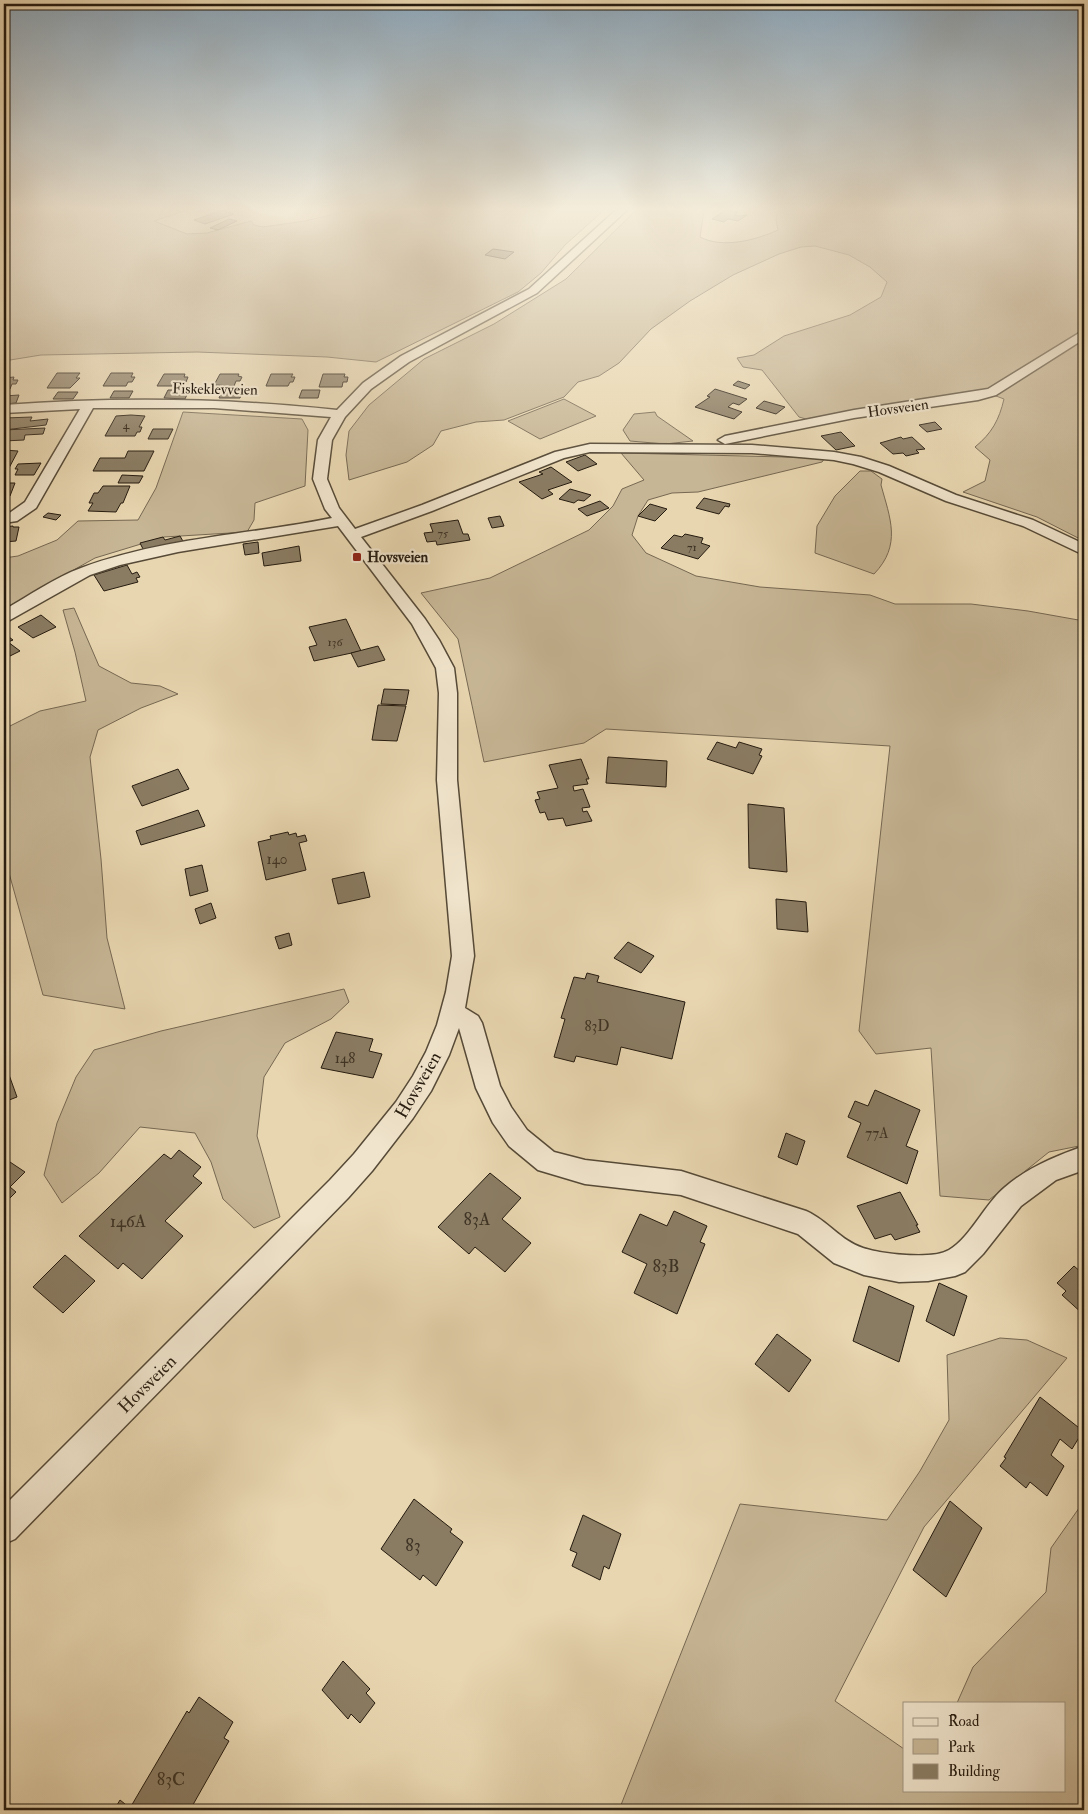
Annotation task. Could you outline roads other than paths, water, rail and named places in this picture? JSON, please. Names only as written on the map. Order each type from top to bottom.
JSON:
[{"type":"street","name":"Hovsveien","points":[[4,1528],[339,1189],[375,1150],[408,1108],[428,1075],[443,1041],[460,985],[463,956],[446,780],[447,680],[440,658],[427,634],[332,509],[320,479],[325,440],[330,427],[367,386],[405,359],[526,295]]},
{"type":"street","name":"Hovsveien","points":[[740,444],[854,414],[978,396],[992,392],[1084,334]]},
{"type":"street","name":"Fiskeklevveien","points":[[4,409],[89,404],[267,406],[340,414]]},
{"type":"street","points":[[4,519],[12,518],[31,505],[89,404]]},
{"type":"street","points":[[4,617],[84,572],[104,565],[174,550],[303,530],[346,528],[427,508],[570,452],[590,448],[698,448],[740,444],[856,460],[884,469],[951,498],[1028,523],[1084,550]]},
{"type":"street","points":[[453,1012],[470,1023],[488,1088],[502,1115],[518,1138],[547,1162],[585,1172],[622,1177],[652,1178],[689,1186],[806,1224],[844,1254],[864,1262],[899,1269],[928,1268],[954,1264],[973,1245],[1012,1197],[1047,1172],[1084,1158]]},
{"type":"place","name":"Hovsveien","points":[[357,557]]}]
